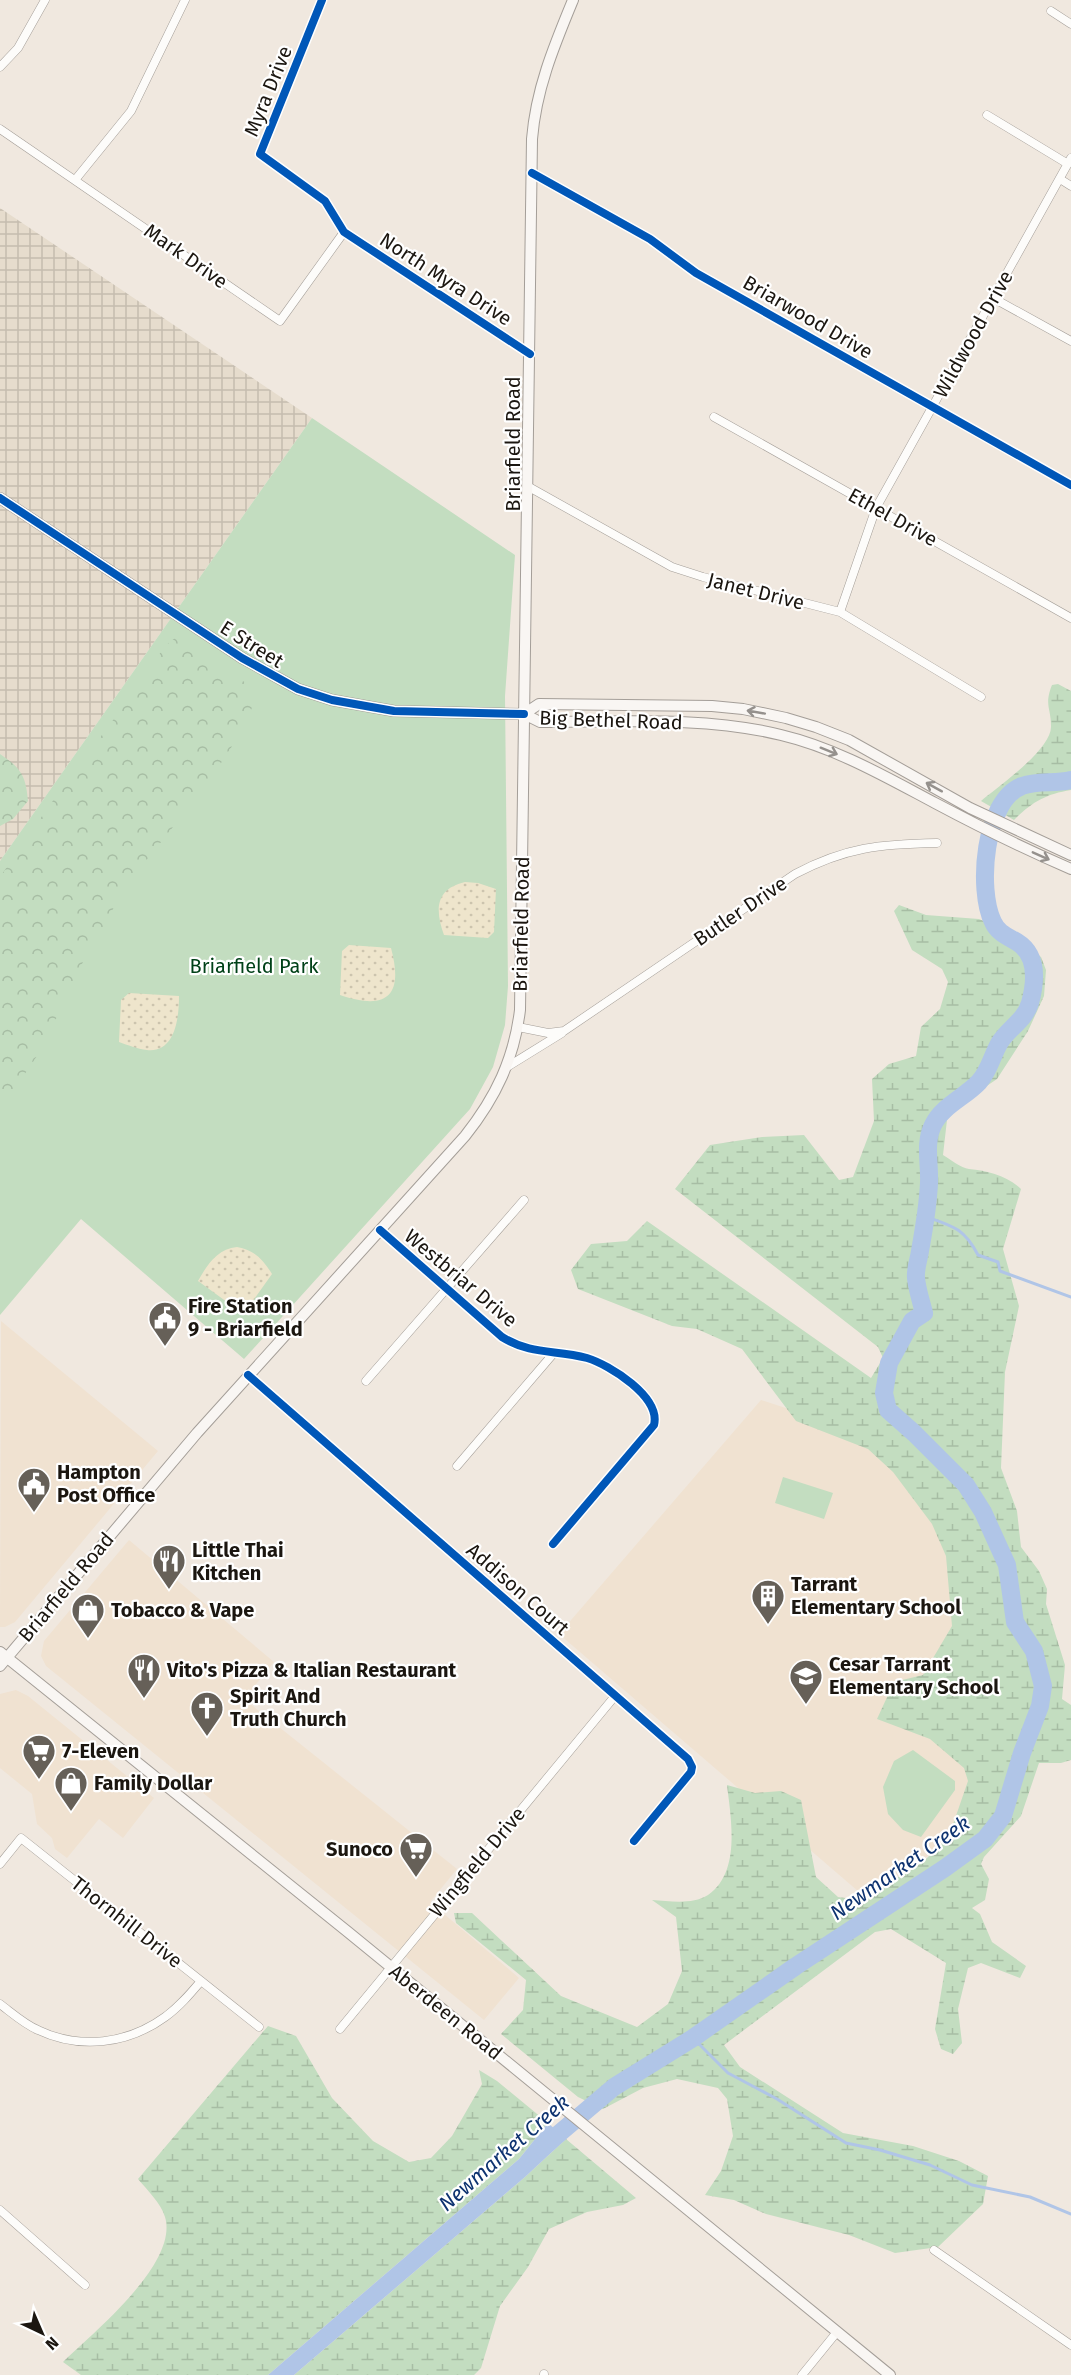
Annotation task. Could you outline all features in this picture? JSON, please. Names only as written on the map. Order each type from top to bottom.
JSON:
[{"type":"main road","name":"Briarfield Road","points":[[2,1659],[177,1455],[479,1118],[493,1098],[507,1067],[518,1027],[520,1010],[532,173],[535,110],[544,73],[573,0]]},
{"type":"main road","name":"E Street","points":[[0,498],[242,658],[298,689],[332,700],[394,711],[524,714]]},
{"type":"main road","name":"Big Bethel Road","points":[[1071,855],[985,815],[849,740],[778,716],[712,706],[539,704],[524,714],[540,722],[725,725],[782,735],[822,747],[853,760],[1011,842],[1071,869]]},
{"type":"main road","name":"Aberdeen Road","points":[[2,1659],[391,1967],[890,2375]]},
{"type":"street","points":[[0,67],[18,48],[45,0]]},
{"type":"street","points":[[75,180],[131,111],[185,0]]},
{"type":"street","name":"Myra Drive","points":[[322,0],[260,154],[325,201],[344,232]]},
{"type":"street","points":[[1051,11],[1071,24]]},
{"type":"street","points":[[987,115],[1069,161]]},
{"type":"street","name":"Mark Drive","points":[[0,129],[280,321],[344,232]]},
{"type":"street","name":"Wildwood Drive","points":[[840,612],[876,508],[1069,161]]},
{"type":"street","name":"Briarwood Drive","points":[[532,173],[650,239],[696,273],[1071,485]]},
{"type":"street","points":[[1060,179],[1071,186]]},
{"type":"street","name":"North Myra Drive","points":[[344,232],[530,354]]},
{"type":"street","points":[[993,298],[1071,341]]},
{"type":"street","name":"Ethel Drive","points":[[714,417],[1071,618]]},
{"type":"street","name":"Janet Drive","points":[[529,487],[672,567],[840,612],[981,698]]},
{"type":"street","name":"Butler Drive","points":[[507,1067],[564,1031],[795,874],[821,860],[855,849],[885,844],[937,843]]},
{"type":"street","points":[[518,1027],[548,1033],[564,1031]]},
{"type":"street","points":[[366,1381],[524,1200]]},
{"type":"street","name":"Westbriar Drive","points":[[380,1230],[446,1289],[515,1345],[553,1354],[586,1358],[611,1369],[651,1403],[656,1418],[649,1432],[553,1544]]},
{"type":"street","points":[[457,1466],[553,1354]]},
{"type":"street","name":"Addison Court","points":[[248,1375],[688,1759],[692,1767],[688,1778],[634,1841]]},
{"type":"street","name":"Wingfield Drive","points":[[340,2029],[615,1696]]},
{"type":"street","name":"Thornhill Drive","points":[[0,1864],[21,1838],[259,2027]]},
{"type":"street","points":[[0,2004],[39,2031],[76,2042],[100,2042],[130,2035],[166,2017],[201,1981]]},
{"type":"street","points":[[0,2211],[84,2284]]},
{"type":"street","points":[[934,2250],[1071,2345]]},
{"type":"street","points":[[802,2375],[837,2332]]},
{"type":"shaded area","points":[[0,208],[312,418],[0,861]]},
{"type":"shaded area","points":[[1,1321],[158,1451],[15,1622],[5,1627],[0,1627]]},
{"type":"shaded area","name":"Cesar Tarrant Elementary School","points":[[761,1400],[859,1432],[944,1518],[984,1818],[866,1898],[559,1634]]},
{"type":"shaded area","points":[[129,1540],[274,1662],[244,1699],[457,1869],[430,1902],[519,1978],[484,2020],[46,1666],[41,1656],[44,1641]]},
{"type":"shaded area","points":[[16,1690],[28,1696],[154,1798],[123,1838],[99,1819],[67,1858],[55,1849],[52,1838],[37,1824],[32,1794],[0,1768],[0,1694]]},
{"type":"green space","name":"Briarfield Park","points":[[312,418],[515,555],[505,696],[508,986],[505,1025],[493,1067],[470,1109],[244,1359],[81,1219],[0,1315],[0,861]]},
{"type":"green space","points":[[175,638],[246,683],[256,699],[240,734],[208,783],[126,886],[78,971],[43,1047],[0,1111],[0,877],[165,646]]},
{"type":"green space","points":[[1058,684],[1071,691],[1071,790],[1040,800],[1014,820],[981,801],[1023,767],[1043,745],[1051,726],[1048,702],[1050,692],[1052,685]]},
{"type":"green space","points":[[0,754],[21,773],[26,785],[28,801],[13,819],[0,826]]},
{"type":"green space","points":[[899,905],[926,915],[979,919],[1012,933],[1041,957],[1046,970],[1044,996],[1028,1031],[997,1079],[963,1102],[947,1120],[943,1155],[966,1168],[1003,1177],[1021,1189],[1003,1249],[1019,1306],[1005,1372],[1001,1468],[1017,1511],[1021,1547],[1039,1571],[1047,1589],[1046,1604],[1065,1665],[1062,1699],[1071,1705],[1071,1760],[1061,1763],[1039,1763],[1021,1816],[984,1857],[981,1864],[989,1879],[985,1900],[972,1908],[980,1914],[992,1942],[1026,1966],[1020,1978],[981,1963],[968,1968],[958,2009],[962,2043],[953,2054],[941,2049],[935,2029],[946,1963],[891,1929],[875,1932],[724,2045],[740,2067],[843,2133],[913,2146],[959,2161],[988,2176],[983,2204],[938,2247],[895,2253],[849,2235],[766,2214],[734,2200],[705,2195],[721,2171],[733,2136],[727,2099],[718,2088],[677,2079],[643,2088],[603,2109],[578,2097],[501,2034],[523,2010],[526,1980],[456,1923],[454,1913],[472,1913],[561,1996],[637,2027],[668,2004],[682,1971],[676,1917],[652,1900],[681,1902],[695,1900],[708,1895],[718,1885],[730,1859],[731,1829],[727,1785],[755,1793],[781,1791],[801,1800],[816,1877],[838,1897],[860,1900],[923,1862],[949,1836],[968,1781],[964,1768],[930,1739],[877,1719],[894,1682],[923,1675],[952,1626],[946,1556],[932,1524],[893,1472],[868,1449],[796,1421],[742,1349],[697,1329],[672,1326],[578,1289],[571,1270],[591,1244],[627,1241],[647,1221],[871,1378],[883,1358],[878,1347],[675,1189],[710,1145],[762,1137],[804,1135],[839,1180],[853,1177],[874,1121],[872,1079],[889,1064],[916,1056],[921,1027],[940,1009],[948,982],[942,969],[912,950],[894,911]]},
{"type":"green space","points":[[783,1477],[833,1493],[824,1519],[775,1503]]},
{"type":"green space","points":[[913,1750],[955,1781],[955,1790],[921,1837],[903,1830],[888,1814],[883,1787],[894,1761]]},
{"type":"green space","points":[[268,2026],[296,2036],[332,2098],[373,2141],[409,2162],[431,2158],[452,2136],[482,2084],[479,2070],[497,2081],[548,2123],[519,2159],[268,2375],[81,2375],[63,2362],[130,2296],[159,2255],[166,2235],[163,2212],[138,2179]]},
{"type":"green space","points":[[566,2139],[636,2198],[623,2205],[587,2212],[549,2229],[528,2267],[500,2306],[481,2368],[474,2375],[294,2375],[525,2177]]},
{"type":"sand","points":[[465,882],[478,883],[496,889],[494,932],[488,938],[444,935],[439,917],[440,902],[448,890]]},
{"type":"sand","points":[[349,945],[391,948],[395,978],[388,996],[370,1001],[340,995],[342,951]]},
{"type":"sand","points":[[129,993],[179,996],[177,1023],[170,1040],[164,1046],[147,1050],[119,1042],[121,1000]]},
{"type":"sand","points":[[237,1247],[258,1256],[272,1274],[247,1309],[238,1310],[198,1281],[218,1254]]},
{"type":"water","name":"Newmarket Creek","points":[[548,2123],[566,2139],[525,2177],[294,2375],[268,2375],[519,2159]]},
{"type":"waterway","name":"Newmarket Creek","points":[[542,2148],[614,2087],[693,2038],[796,1966],[945,1868],[985,1839],[1003,1816],[1022,1753],[1040,1706],[1043,1686],[1034,1651],[1015,1622],[1007,1565],[983,1512],[966,1485],[888,1410],[884,1393],[889,1363],[912,1321],[924,1313],[916,1275],[928,1200],[930,1132],[942,1112],[983,1077],[1000,1042],[1028,1009],[1032,995],[1034,969],[1029,954],[1024,947],[997,929],[988,908],[985,869],[992,827],[999,809],[1009,795],[1022,786],[1071,780]]},
{"type":"waterway","points":[[924,1216],[957,1229],[968,1239],[978,1255],[998,1262],[1000,1271],[1071,1297]]},
{"type":"waterway","points":[[693,2038],[728,2073],[777,2099],[846,2143],[880,2150],[930,2165],[972,2185],[1030,2197],[1071,2214]]},
{"type":"cycle path","points":[[322,0],[260,154],[325,201],[344,232],[530,354]]},
{"type":"cycle path","points":[[532,173],[650,239],[696,273],[1071,485]]},
{"type":"cycle path","points":[[0,498],[242,658],[298,689],[332,700],[394,711],[524,714]]},
{"type":"cycle path","points":[[380,1230],[502,1337],[534,1350],[575,1355],[597,1362],[632,1384],[650,1404],[654,1414],[654,1425],[553,1544]]},
{"type":"cycle path","points":[[248,1375],[688,1759],[692,1767],[691,1772],[634,1841]]},
{"type":"place","name":"Fire Station 9 - Briarfield","points":[[165,1347]]},
{"type":"place","name":"Hampton Post Office","points":[[34,1513]]},
{"type":"place","name":"Little Thai Kitchen","points":[[169,1590]]},
{"type":"place","name":"Tarrant Elementary School","points":[[768,1625]]},
{"type":"place","name":"Tobacco & Vape","points":[[88,1639]]},
{"type":"place","name":"Vito's Pizza & Italian Restaurant","points":[[144,1699]]},
{"type":"place","name":"Cesar Tarrant Elementary School","points":[[806,1705]]},
{"type":"place","name":"Spirit And Truth Church","points":[[207,1737]]},
{"type":"place","name":"7-Eleven","points":[[39,1780]]},
{"type":"place","name":"Family Dollar","points":[[71,1812]]},
{"type":"place","name":"Sunoco","points":[[416,1878]]}]
